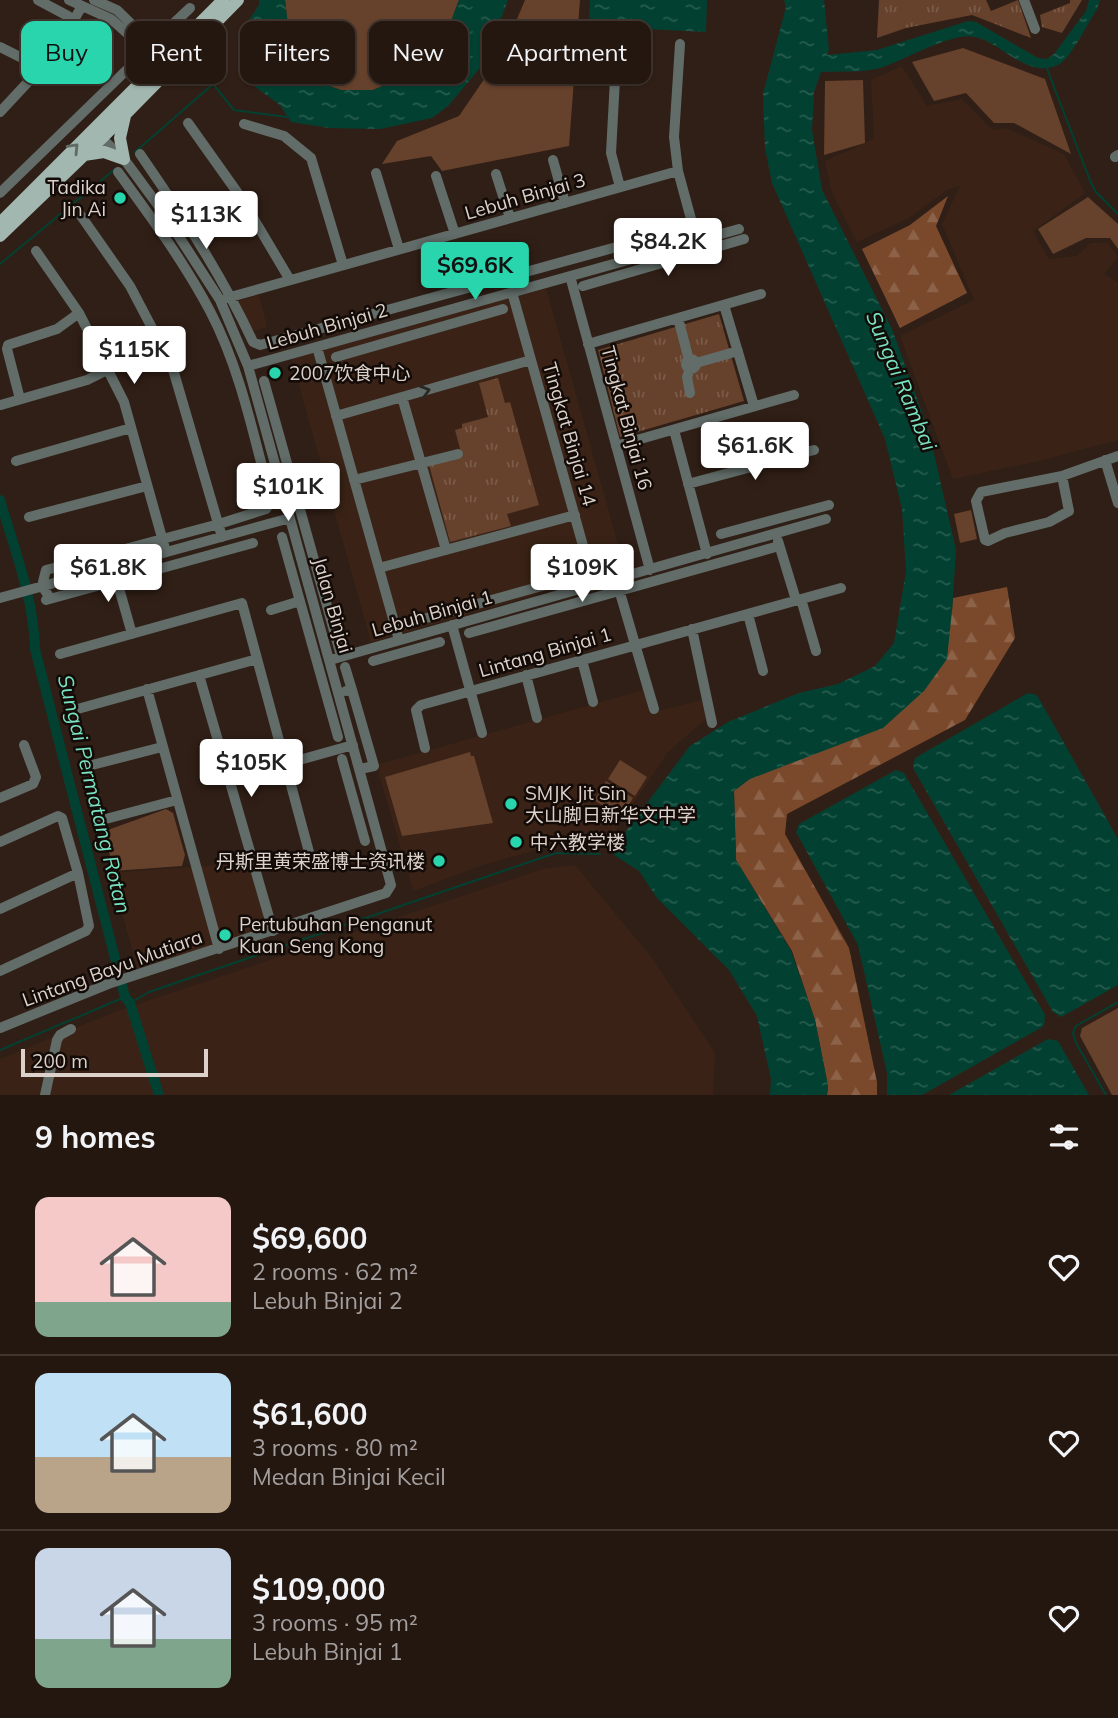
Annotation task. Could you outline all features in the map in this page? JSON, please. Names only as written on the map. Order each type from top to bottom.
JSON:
[{"type":"main road","points":[[202,21],[223,0]]},
{"type":"main road","points":[[0,236],[84,155],[99,131],[125,116],[238,0]]},
{"type":"main road","points":[[0,223],[99,131],[137,86]]},
{"type":"main road","points":[[124,159],[120,138],[125,116]]},
{"type":"main road","points":[[84,155],[104,152],[124,159]]},
{"type":"street","points":[[38,0],[68,16]]},
{"type":"street","points":[[69,0],[126,26]]},
{"type":"street","points":[[94,0],[117,10],[126,24]]},
{"type":"street","points":[[1024,0],[1035,29]]},
{"type":"street","points":[[73,21],[82,6]]},
{"type":"street","points":[[176,21],[190,8]]},
{"type":"street","points":[[680,44],[674,137],[678,171],[697,241]]},
{"type":"street","points":[[0,47],[21,58]]},
{"type":"street","points":[[0,193],[126,71]]},
{"type":"street","points":[[0,112],[27,84]]},
{"type":"street","points":[[615,84],[611,153],[620,187]]},
{"type":"street","points":[[188,123],[242,200],[290,280]]},
{"type":"street","points":[[244,124],[284,136],[311,158],[343,265]]},
{"type":"street","name":"Jalan Binjai","points":[[99,131],[141,181],[220,300],[248,366],[391,885]]},
{"type":"street","points":[[140,154],[207,253],[232,296]]},
{"type":"street","points":[[553,160],[565,203]]},
{"type":"street","name":"Lebuh Binjai 3","points":[[220,300],[678,171]]},
{"type":"street","points":[[39,587],[46,570],[219,524],[266,509],[271,501],[232,364],[211,312],[171,244],[118,172]]},
{"type":"street","points":[[141,181],[153,173]]},
{"type":"street","points":[[376,173],[399,249]]},
{"type":"street","points":[[496,174],[510,218]]},
{"type":"street","points":[[436,176],[455,233]]},
{"type":"street","points":[[139,200],[150,194]]},
{"type":"street","points":[[79,213],[130,286],[172,366],[219,524],[216,553]]},
{"type":"street","name":"Lebuh Binjai 2","points":[[232,296],[253,342],[260,345],[682,229]]},
{"type":"street","name":"Lebuh Binjai 2","points":[[248,366],[697,241],[742,234],[583,286]]},
{"type":"street","points":[[661,235],[665,250]]},
{"type":"street","points":[[36,251],[79,313],[124,402],[166,552]]},
{"type":"street","points":[[195,261],[207,253]]},
{"type":"street","name":"Tingkat Binjai 16","points":[[570,276],[650,569]]},
{"type":"street","name":"Tingkat Binjai 14","points":[[512,292],[594,585]]},
{"type":"street","points":[[588,344],[761,294]]},
{"type":"street","points":[[477,302],[480,315]]},
{"type":"street","points":[[724,304],[754,406]]},
{"type":"street","points":[[336,357],[503,309]]},
{"type":"street","points":[[20,399],[6,349],[8,345],[57,329],[79,313]]},
{"type":"street","points":[[678,318],[692,364],[687,377],[690,393]]},
{"type":"street","points":[[219,332],[232,327]]},
{"type":"street","points":[[349,338],[353,352]]},
{"type":"street","points":[[317,347],[399,640]]},
{"type":"street","points":[[692,364],[738,351]]},
{"type":"street","points":[[336,416],[531,360]]},
{"type":"street","points":[[1,405],[86,380],[109,369]]},
{"type":"street","points":[[264,381],[374,765],[360,769]]},
{"type":"street","points":[[616,446],[793,395]]},
{"type":"street","points":[[402,397],[446,550]]},
{"type":"street","points":[[258,402],[269,398]]},
{"type":"street","points":[[16,461],[131,428]]},
{"type":"street","points":[[674,430],[707,554]]},
{"type":"street","points":[[688,484],[814,450]]},
{"type":"street","points":[[354,480],[458,454]]},
{"type":"street","points":[[1062,475],[1069,511],[1049,523],[985,540],[976,501],[981,492],[1062,475],[1118,456]]},
{"type":"street","points":[[1105,460],[1118,503]]},
{"type":"street","points":[[264,475],[277,471]]},
{"type":"street","points":[[29,517],[147,486]]},
{"type":"street","points":[[721,534],[829,505]]},
{"type":"street","points":[[379,568],[575,515]]},
{"type":"street","points":[[4,597],[290,518]]},
{"type":"street","name":"Lebuh Binjai 1","points":[[330,660],[343,662],[426,632],[826,519]]},
{"type":"street","points":[[740,529],[744,543]]},
{"type":"street","points":[[775,534],[816,651]]},
{"type":"street","points":[[282,537],[338,737]]},
{"type":"street","points":[[39,587],[48,599],[253,543]]},
{"type":"street","name":"Lebuh Binjai 1","points":[[469,633],[779,546]]},
{"type":"street","points":[[149,557],[153,570]]},
{"type":"street","points":[[289,565],[302,561]]},
{"type":"street","points":[[113,567],[132,634]]},
{"type":"street","points":[[405,624],[578,576]]},
{"type":"street","points":[[615,579],[654,709]]},
{"type":"street","points":[[556,582],[559,595]]},
{"type":"street","name":"Lintang Binjai 1","points":[[425,748],[416,710],[421,705],[841,588]]},
{"type":"street","points":[[271,610],[300,601]]},
{"type":"street","points":[[60,654],[242,603],[309,852]]},
{"type":"street","points":[[316,610],[328,607]]},
{"type":"street","points":[[748,614],[763,671]]},
{"type":"street","points":[[426,646],[427,618]]},
{"type":"street","points":[[452,625],[482,733]]},
{"type":"street","points":[[692,629],[712,723]]},
{"type":"street","name":"Lebuh Binjai 1","points":[[373,661],[440,642]]},
{"type":"street","points":[[74,710],[257,659]]},
{"type":"street","points":[[582,660],[593,702]]},
{"type":"street","points":[[199,675],[273,931]]},
{"type":"street","points":[[526,675],[537,718]]},
{"type":"street","points":[[147,690],[219,949]]},
{"type":"street","points":[[339,694],[352,690]]},
{"type":"street","points":[[331,710],[342,706]]},
{"type":"street","points":[[0,798],[33,784],[36,777],[24,745]]},
{"type":"street","points":[[285,764],[354,745]]},
{"type":"street","points":[[89,766],[162,747]]},
{"type":"street","points":[[342,759],[365,841]]},
{"type":"street","points":[[350,785],[364,781]]},
{"type":"street","points":[[102,820],[177,800]]},
{"type":"street","points":[[0,842],[58,817],[64,820],[89,923],[86,931],[0,971]]},
{"type":"street","points":[[0,909],[78,873]]},
{"type":"street","name":"Lintang Bayu Mutiara","points":[[0,1028],[108,985],[386,893],[391,885]]},
{"type":"street","points":[[45,1095],[57,1040],[71,1029]]},
{"type":"shaded area","points":[[902,66],[927,106],[962,99],[992,130],[1006,128],[1064,154],[1085,193],[1033,231],[1049,259],[1077,256],[1090,243],[1108,243],[1118,257],[1104,274],[1118,282],[1118,440],[1035,462],[953,479],[900,336],[974,300],[942,224],[960,186],[947,190],[909,218],[857,242],[832,193],[825,161],[874,139],[871,80]]},
{"type":"shaded area","points":[[546,288],[625,569],[371,642],[291,357]]},
{"type":"shaded area","points":[[259,295],[267,327],[251,331],[237,301]]},
{"type":"shaded area","name":"SMJK Jit Sin 大山脚日新华文中学","points":[[644,690],[649,713],[702,700],[706,719],[668,752],[613,834],[601,842],[554,845],[483,865],[413,891],[379,774],[380,764]]},
{"type":"shaded area","points":[[258,862],[276,928],[138,971],[111,873]]},
{"type":"shaded area","points":[[575,865],[652,958],[715,1053],[713,1095],[0,1095],[0,1059],[117,1011],[543,869]]},
{"type":"green space","points":[[285,0],[459,0],[451,21],[369,21],[369,84],[388,84],[373,90],[341,90],[324,84],[355,84],[355,21],[287,21]]},
{"type":"green space","points":[[525,0],[580,0],[578,21],[516,21]]},
{"type":"green space","points":[[879,0],[986,0],[991,11],[1018,0],[1031,38],[972,15],[906,28],[877,38]]},
{"type":"green space","points":[[1070,0],[1082,0],[1062,33],[1042,27],[1040,15],[1070,3]]},
{"type":"green space","points":[[963,48],[1045,79],[1071,154],[1014,123],[994,123],[966,93],[934,101],[912,62]]},
{"type":"green space","points":[[863,80],[865,143],[824,155],[825,81]]},
{"type":"green space","points":[[482,82],[574,84],[569,146],[442,171],[431,156],[382,164],[397,141],[459,116]]},
{"type":"green space","points":[[948,196],[936,226],[967,293],[900,328],[862,249],[910,225]]},
{"type":"green space","points":[[1088,197],[1118,224],[1118,249],[1110,238],[1086,238],[1053,254],[1038,229]]},
{"type":"green space","points":[[719,314],[744,401],[620,437],[598,350]]},
{"type":"green space","points":[[498,378],[505,403],[510,402],[539,505],[507,514],[511,526],[450,542],[429,465],[462,456],[455,430],[462,428],[462,424],[488,417],[479,383]]},
{"type":"green space","points":[[971,510],[977,539],[960,543],[954,514]]},
{"type":"green space","points":[[1007,587],[1015,638],[965,720],[787,814],[785,834],[849,948],[877,1082],[877,1095],[827,1095],[828,1086],[815,1020],[792,951],[736,860],[734,791],[952,611],[953,598]]},
{"type":"green space","points":[[470,752],[471,756],[474,756],[493,823],[402,836],[385,777]]},
{"type":"green space","points":[[620,760],[647,777],[635,796],[608,779]]},
{"type":"green space","points":[[606,781],[633,798],[621,817],[594,800]]},
{"type":"green space","points":[[166,809],[173,813],[185,855],[182,866],[113,871],[105,831]]},
{"type":"green space","points":[[1118,1008],[1118,1095],[1112,1095],[1080,1036],[1082,1028]]},
{"type":"water","points":[[259,0],[285,0],[287,21],[248,21],[259,5]]},
{"type":"water","points":[[459,0],[508,0],[500,21],[482,21],[482,66],[468,82],[468,21],[451,21]]},
{"type":"water","points":[[590,0],[707,0],[706,32],[651,29],[651,21],[589,21]]},
{"type":"water","name":"Sungai Rambai","points":[[784,0],[824,0],[829,50],[827,55],[877,50],[968,21],[976,22],[1038,58],[1047,59],[1054,54],[1086,11],[1089,0],[1100,0],[1074,48],[1058,65],[1046,68],[1025,64],[985,40],[966,36],[941,42],[873,70],[821,72],[814,92],[812,130],[822,190],[892,329],[929,432],[956,550],[947,659],[924,691],[883,728],[750,779],[734,791],[736,860],[791,951],[815,1020],[828,1086],[827,1095],[770,1095],[771,1079],[757,1016],[729,970],[657,898],[639,871],[614,855],[614,842],[626,831],[690,746],[728,722],[799,693],[838,684],[875,666],[894,643],[906,571],[902,509],[885,439],[772,183],[765,148],[763,94],[786,7]]},
{"type":"water","points":[[253,84],[324,84],[341,90],[373,90],[388,84],[466,84],[448,106],[432,118],[380,129],[329,128],[291,122],[280,105]]},
{"type":"water","points":[[1028,693],[1037,695],[1118,839],[1118,985],[1061,1017],[1053,1012],[913,768],[915,758]]},
{"type":"water","points":[[896,770],[904,773],[1045,1015],[1044,1026],[922,1095],[887,1095],[887,1073],[858,945],[796,832],[799,824]]},
{"type":"water","points":[[1048,1039],[1058,1041],[1089,1095],[949,1095]]},
{"type":"waterway","points":[[1046,66],[1091,183],[1096,192],[1118,214]]},
{"type":"waterway","points":[[135,152],[213,84],[234,110],[287,117]]},
{"type":"waterway","points":[[0,264],[115,169]]},
{"type":"waterway","name":"Sungai Permatang Rotan","points":[[0,500],[27,593],[35,649],[125,997],[130,1003],[159,1095]]},
{"type":"waterway","points":[[130,1003],[149,992],[544,857],[557,853],[600,854]]},
{"type":"waterway","points":[[0,1050],[125,997]]},
{"type":"waterway","points":[[1106,1095],[1073,1033],[1076,1026],[1118,1002]]},
{"type":"place","name":"Tadika Jin Ai","points":[[120,198]]},
{"type":"place","name":"2007饮食中心","points":[[275,373]]},
{"type":"place","name":"SMJK Jit Sin 大山脚日新华文中学","points":[[511,804]]},
{"type":"place","name":"中六教学楼","points":[[516,842]]},
{"type":"place","name":"丹斯里黄荣盛博士资讯楼","points":[[439,861]]},
{"type":"place","name":"Pertubuhan Penganut Kuan Seng Kong","points":[[225,935]]}]
